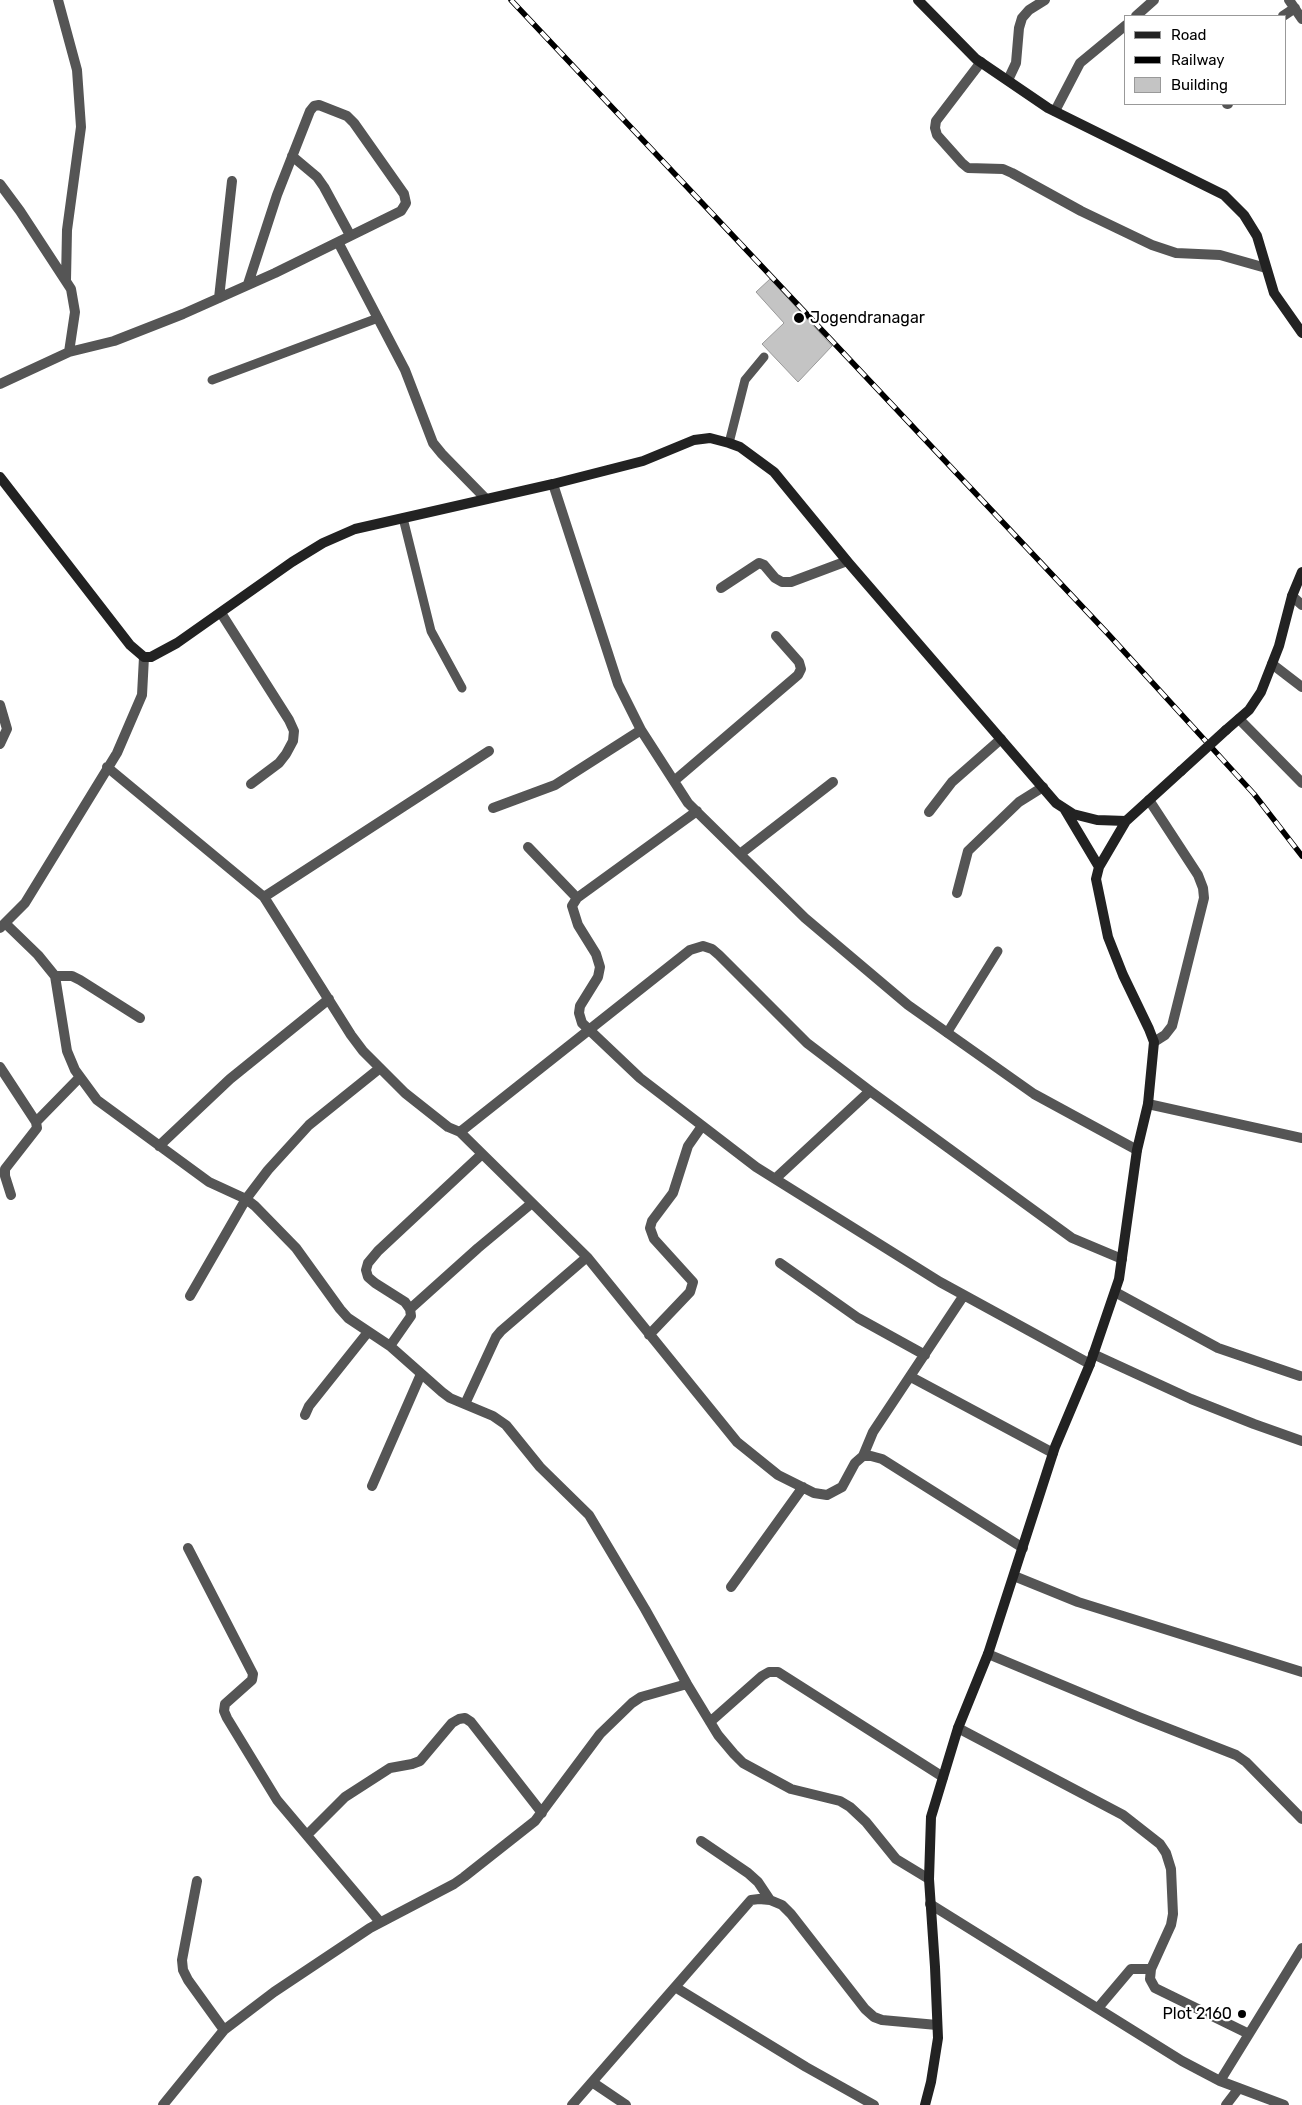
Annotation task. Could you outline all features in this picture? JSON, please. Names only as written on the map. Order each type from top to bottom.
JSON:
[{"type":"street","points":[[58,0],[77,70],[81,127],[67,230],[66,280]]},
{"type":"street","points":[[918,0],[965,50],[1055,111],[1224,195],[1244,215],[1257,236],[1274,293],[1302,333]]},
{"type":"street","points":[[1008,80],[1016,63],[1019,28],[1022,18],[1029,10],[1045,0]]},
{"type":"street","points":[[1137,15],[1154,0]]},
{"type":"street","points":[[1284,15],[1292,4],[1302,19]]},
{"type":"street","points":[[1055,111],[1080,63],[1124,27]]},
{"type":"street","points":[[981,62],[936,121],[935,128],[946,147],[968,168],[1003,169],[1081,211],[1160,248],[1176,253],[1220,255],[1266,268]]},
{"type":"street","points":[[0,384],[69,352],[114,341],[183,314],[219,298],[338,242],[401,210],[406,203],[404,194],[354,123],[347,116],[326,106],[314,106],[310,112],[277,195],[248,284]]},
{"type":"street","points":[[292,156],[317,177],[324,186],[350,236]]},
{"type":"street","points":[[219,298],[232,181]]},
{"type":"street","points":[[0,184],[71,289],[75,312],[69,352]]},
{"type":"street","points":[[338,242],[405,370],[433,443],[486,499]]},
{"type":"street","points":[[144,657],[156,655],[323,543],[355,530],[643,461],[694,440],[710,438],[740,447],[774,472],[847,561],[1065,810],[1099,867]]},
{"type":"street","points":[[0,477],[130,645],[144,657]]},
{"type":"street","points":[[553,484],[618,684],[641,730],[688,803],[805,918],[908,1005],[1034,1094],[1137,1150]]},
{"type":"street","points":[[721,588],[759,563],[764,565],[775,578],[782,582],[791,582],[847,561]]},
{"type":"street","points":[[925,2105],[932,2082],[937,2048],[935,1967],[929,1879],[931,1817],[958,1728],[988,1654],[1024,1548],[1053,1453],[1090,1364],[1115,1292],[1122,1259],[1137,1150],[1148,1104],[1154,1042],[1123,975],[1108,937],[1096,879],[1099,867],[1126,821],[1249,710],[1261,692],[1272,664],[1292,596],[1302,572]]},
{"type":"street","points":[[1292,596],[1302,605]]},
{"type":"street","points":[[221,613],[289,720],[294,731],[293,741],[279,763],[251,784]]},
{"type":"street","points":[[674,781],[798,675],[801,669],[798,662],[776,636]]},
{"type":"street","points":[[144,657],[142,695],[117,753],[41,879],[25,903],[3,926],[38,955],[55,976],[67,1051],[75,1070],[97,1100],[106,1107],[209,1182],[246,1199],[296,1248],[348,1318],[390,1346],[442,1392],[493,1416],[506,1425],[540,1467],[589,1515],[686,1684],[718,1735],[743,1763],[791,1789],[840,1801],[850,1807],[866,1822],[896,1858],[929,1879]]},
{"type":"street","points":[[1272,664],[1302,687]]},
{"type":"street","points":[[0,705],[7,729],[0,744]]},
{"type":"street","points":[[1239,719],[1302,783]]},
{"type":"street","points":[[494,808],[554,785],[641,730]]},
{"type":"street","points":[[929,812],[948,786],[1001,739]]},
{"type":"street","points":[[264,896],[489,751]]},
{"type":"street","points":[[107,767],[264,896],[351,1035],[380,1068],[398,1087],[441,1122],[460,1132],[587,1256],[737,1442],[778,1475],[803,1488],[821,1494],[835,1491],[842,1486],[855,1463],[863,1456],[873,1432],[964,1295]]},
{"type":"street","points":[[740,854],[834,782]]},
{"type":"street","points":[[957,893],[968,850],[1019,802],[1043,787]]},
{"type":"street","points":[[1149,800],[1198,875],[1203,888],[1204,898],[1174,1019],[1165,1035],[1154,1042]]},
{"type":"street","points":[[1065,810],[1097,820],[1126,821]]},
{"type":"street","points":[[697,812],[577,898],[572,906],[573,913],[596,954],[600,967],[598,978],[580,1006],[579,1013],[582,1022],[640,1078],[756,1167],[964,1295],[1090,1364]]},
{"type":"street","points":[[528,847],[577,898]]},
{"type":"street","points":[[460,1132],[690,950],[703,946],[712,949],[719,955],[807,1043],[870,1091],[1072,1238],[1122,1259]]},
{"type":"street","points":[[55,976],[72,976],[140,1018]]},
{"type":"street","points":[[159,1146],[230,1079],[329,999]]},
{"type":"street","points":[[0,1068],[36,1122],[38,1128],[36,1133],[5,1169],[5,1176],[12,1195]]},
{"type":"street","points":[[190,1296],[246,1199],[268,1170],[309,1125],[380,1068]]},
{"type":"street","points":[[36,1122],[80,1077]]},
{"type":"street","points":[[776,1178],[870,1091]]},
{"type":"street","points":[[1148,1104],[1302,1138]]},
{"type":"street","points":[[649,1335],[690,1292],[693,1282],[654,1239],[650,1228],[652,1221],[673,1192],[688,1146],[702,1126]]},
{"type":"street","points":[[390,1346],[411,1316],[410,1309],[405,1302],[368,1277],[366,1270],[368,1263],[378,1251],[482,1154]]},
{"type":"street","points":[[410,1309],[532,1203]]},
{"type":"street","points":[[464,1404],[496,1336],[587,1256]]},
{"type":"street","points":[[780,1263],[858,1318],[925,1355]]},
{"type":"street","points":[[1115,1292],[1218,1348],[1300,1376]]},
{"type":"street","points":[[305,1415],[309,1406],[368,1332]]},
{"type":"street","points":[[1093,1354],[1191,1399],[1302,1441]]},
{"type":"street","points":[[372,1486],[421,1374]]},
{"type":"street","points":[[910,1377],[1053,1453]]},
{"type":"street","points":[[863,1456],[882,1459],[1024,1548]]},
{"type":"street","points":[[731,1587],[803,1488]]},
{"type":"street","points":[[188,1548],[254,1674],[252,1680],[225,1704],[224,1711],[277,1800],[380,1922]]},
{"type":"street","points":[[1014,1576],[1078,1602],[1302,1672]]},
{"type":"street","points":[[988,1654],[1236,1755],[1246,1762],[1302,1818]]},
{"type":"street","points":[[710,1722],[762,1676],[769,1672],[778,1672],[943,1777]]},
{"type":"street","points":[[163,2105],[224,2030],[274,1992],[380,1922],[454,1884],[542,1812],[600,1734],[632,1703],[641,1697],[686,1684]]},
{"type":"street","points":[[307,1835],[345,1796],[390,1768],[420,1761],[452,1723],[464,1718],[471,1722],[542,1812]]},
{"type":"street","points":[[958,1728],[1123,1815],[1160,1844],[1166,1853],[1171,1869],[1173,1914],[1171,1925],[1151,1969],[1150,1979],[1155,1988],[1249,2034]]},
{"type":"street","points":[[701,1841],[748,1873],[758,1882],[770,1900]]},
{"type":"street","points":[[198,1881],[182,1960],[183,1970],[188,1980],[224,2030]]},
{"type":"street","points":[[572,2105],[751,1900],[770,1900],[782,1905],[865,2009],[874,2017],[882,2020],[937,2025]]},
{"type":"street","points":[[930,1904],[1182,2061],[1220,2081],[1284,2105]]},
{"type":"street","points":[[1220,2081],[1302,1948]]},
{"type":"street","points":[[1098,2008],[1131,1969],[1151,1969]]},
{"type":"street","points":[[675,1987],[806,2067],[874,2105]]},
{"type":"street","points":[[592,2082],[626,2105]]},
{"type":"street","points":[[1226,2105],[1239,2088]]},
{"type":"lane","points":[[212,380],[378,318]]},
{"type":"lane","points":[[729,443],[745,380],[764,357]]},
{"type":"lane","points":[[404,518],[432,631],[462,688]]},
{"type":"lane","points":[[947,1033],[998,950]]},
{"type":"building","points":[[770,279],[832,346],[798,382],[762,344],[784,323],[756,292]]},
{"type":"railway","points":[[511,0],[1109,635],[1254,794],[1302,856]]},
{"type":"place","name":"Jogendranagar","points":[[799,318]]},
{"type":"place","name":"Plot 2160","points":[[1242,2014]]}]
